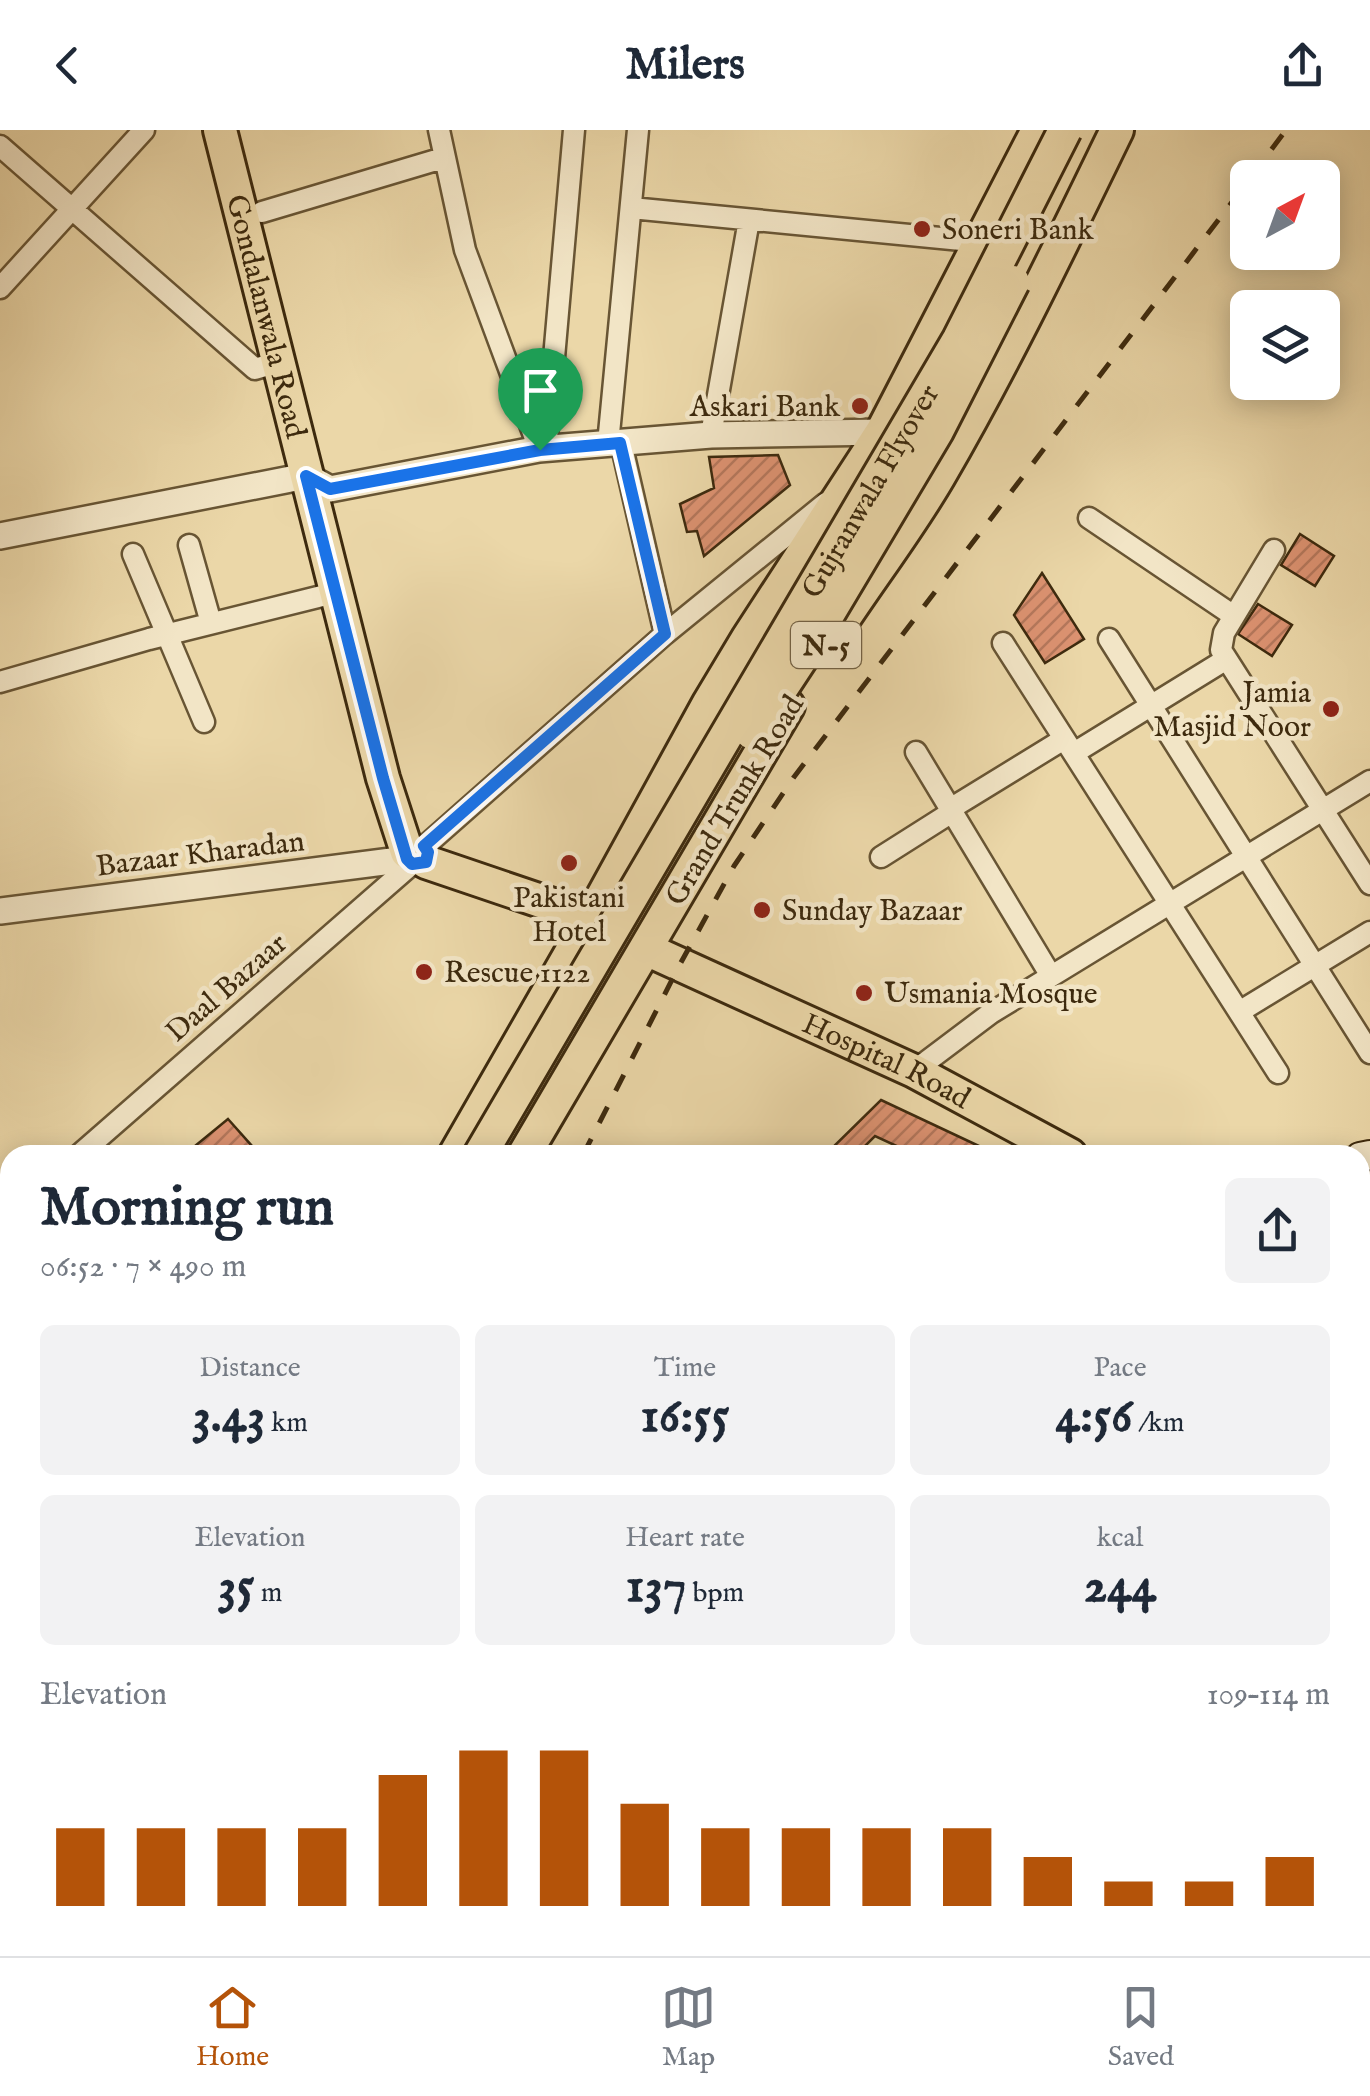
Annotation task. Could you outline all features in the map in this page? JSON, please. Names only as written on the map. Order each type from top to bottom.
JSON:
[{"type":"main road","name":"Gondalanwala Road","points":[[220,130],[278,362],[318,482],[416,855]]},
{"type":"main road","name":"Gondalanwala Road","points":[[242,130],[338,592],[383,778],[416,855]]},
{"type":"main road","name":"N-5","points":[[460,1145],[591,918],[709,702],[882,432],[1038,130]]},
{"type":"main road","name":"Gujranwala Flyover","points":[[486,1145],[940,372],[1065,130]]},
{"type":"main road","name":"Gujranwala Flyover","points":[[509,1145],[754,729],[806,651],[937,431],[1086,130]]},
{"type":"main road","name":"Grand Trunk Road","points":[[530,1145],[766,741],[936,481],[1040,291],[1116,130]]},
{"type":"main road","points":[[709,702],[766,741]]},
{"type":"main road","points":[[416,855],[591,918]]},
{"type":"main road","name":"Hospital Road","points":[[646,949],[914,1071],[1051,1145]]},
{"type":"street","points":[[14,130],[0,146],[70,209],[255,370],[278,362]]},
{"type":"street","points":[[0,288],[144,130]]},
{"type":"street","points":[[440,130],[465,250],[543,449]]},
{"type":"street","points":[[543,449],[574,130]]},
{"type":"street","points":[[638,130],[614,443],[665,634]]},
{"type":"street","points":[[262,212],[443,158]]},
{"type":"street","points":[[631,208],[982,242]]},
{"type":"street","points":[[711,435],[749,220]]},
{"type":"street","points":[[0,536],[318,482],[543,449],[711,435],[882,432]]},
{"type":"street","name":"Daal Bazaar","points":[[92,1145],[665,634],[846,487]]},
{"type":"street","points":[[1089,518],[1234,616]]},
{"type":"street","points":[[190,545],[211,623]]},
{"type":"street","points":[[1274,550],[1220,641],[1225,660],[1370,884]]},
{"type":"street","points":[[133,554],[204,722]]},
{"type":"street","points":[[0,682],[168,634],[338,592]]},
{"type":"street","points":[[1109,638],[1370,1053]]},
{"type":"street","points":[[1003,643],[1278,1073]]},
{"type":"street","points":[[880,857],[951,810],[1150,705],[1225,660]]},
{"type":"street","points":[[916,752],[1051,976]]},
{"type":"street","points":[[914,1071],[990,1013],[1370,781]]},
{"type":"street","name":"Bazaar Kharadan","points":[[0,911],[416,855]]},
{"type":"street","points":[[1239,1012],[1370,932]]},
{"type":"building","points":[[778,455],[790,485],[704,556],[697,531],[687,532],[680,504],[714,488],[709,457]]},
{"type":"building","points":[[1300,534],[1334,556],[1315,586],[1281,565]]},
{"type":"building","points":[[1042,573],[1084,639],[1045,663],[1014,615]]},
{"type":"building","points":[[1258,604],[1292,625],[1272,656],[1238,634]]},
{"type":"building","points":[[881,1100],[977,1145],[894,1145],[875,1136],[866,1145],[835,1145]]},
{"type":"building","points":[[228,1119],[251,1145],[196,1145]]},
{"type":"railway","points":[[1264,160],[1286,130]]},
{"type":"railway","points":[[588,1145],[734,866],[794,777],[1230,205]]},
{"type":"place","name":"Soneri Bank","points":[[922,229]]},
{"type":"place","name":"Askari Bank","points":[[860,406]]},
{"type":"place","name":"Jamia Masjid Noor","points":[[1331,709]]},
{"type":"place","name":"Pakistani Hotel","points":[[569,863]]},
{"type":"place","name":"Sunday Bazaar","points":[[762,910]]},
{"type":"place","name":"Rescue 1122","points":[[424,972]]},
{"type":"place","name":"Usmania Mosque","points":[[864,993]]},
{"type":"route","points":[[620,443],[665,634],[424,846],[428,859],[416,866],[407,859],[383,778],[306,476],[330,489],[540,450],[620,443]]}]
